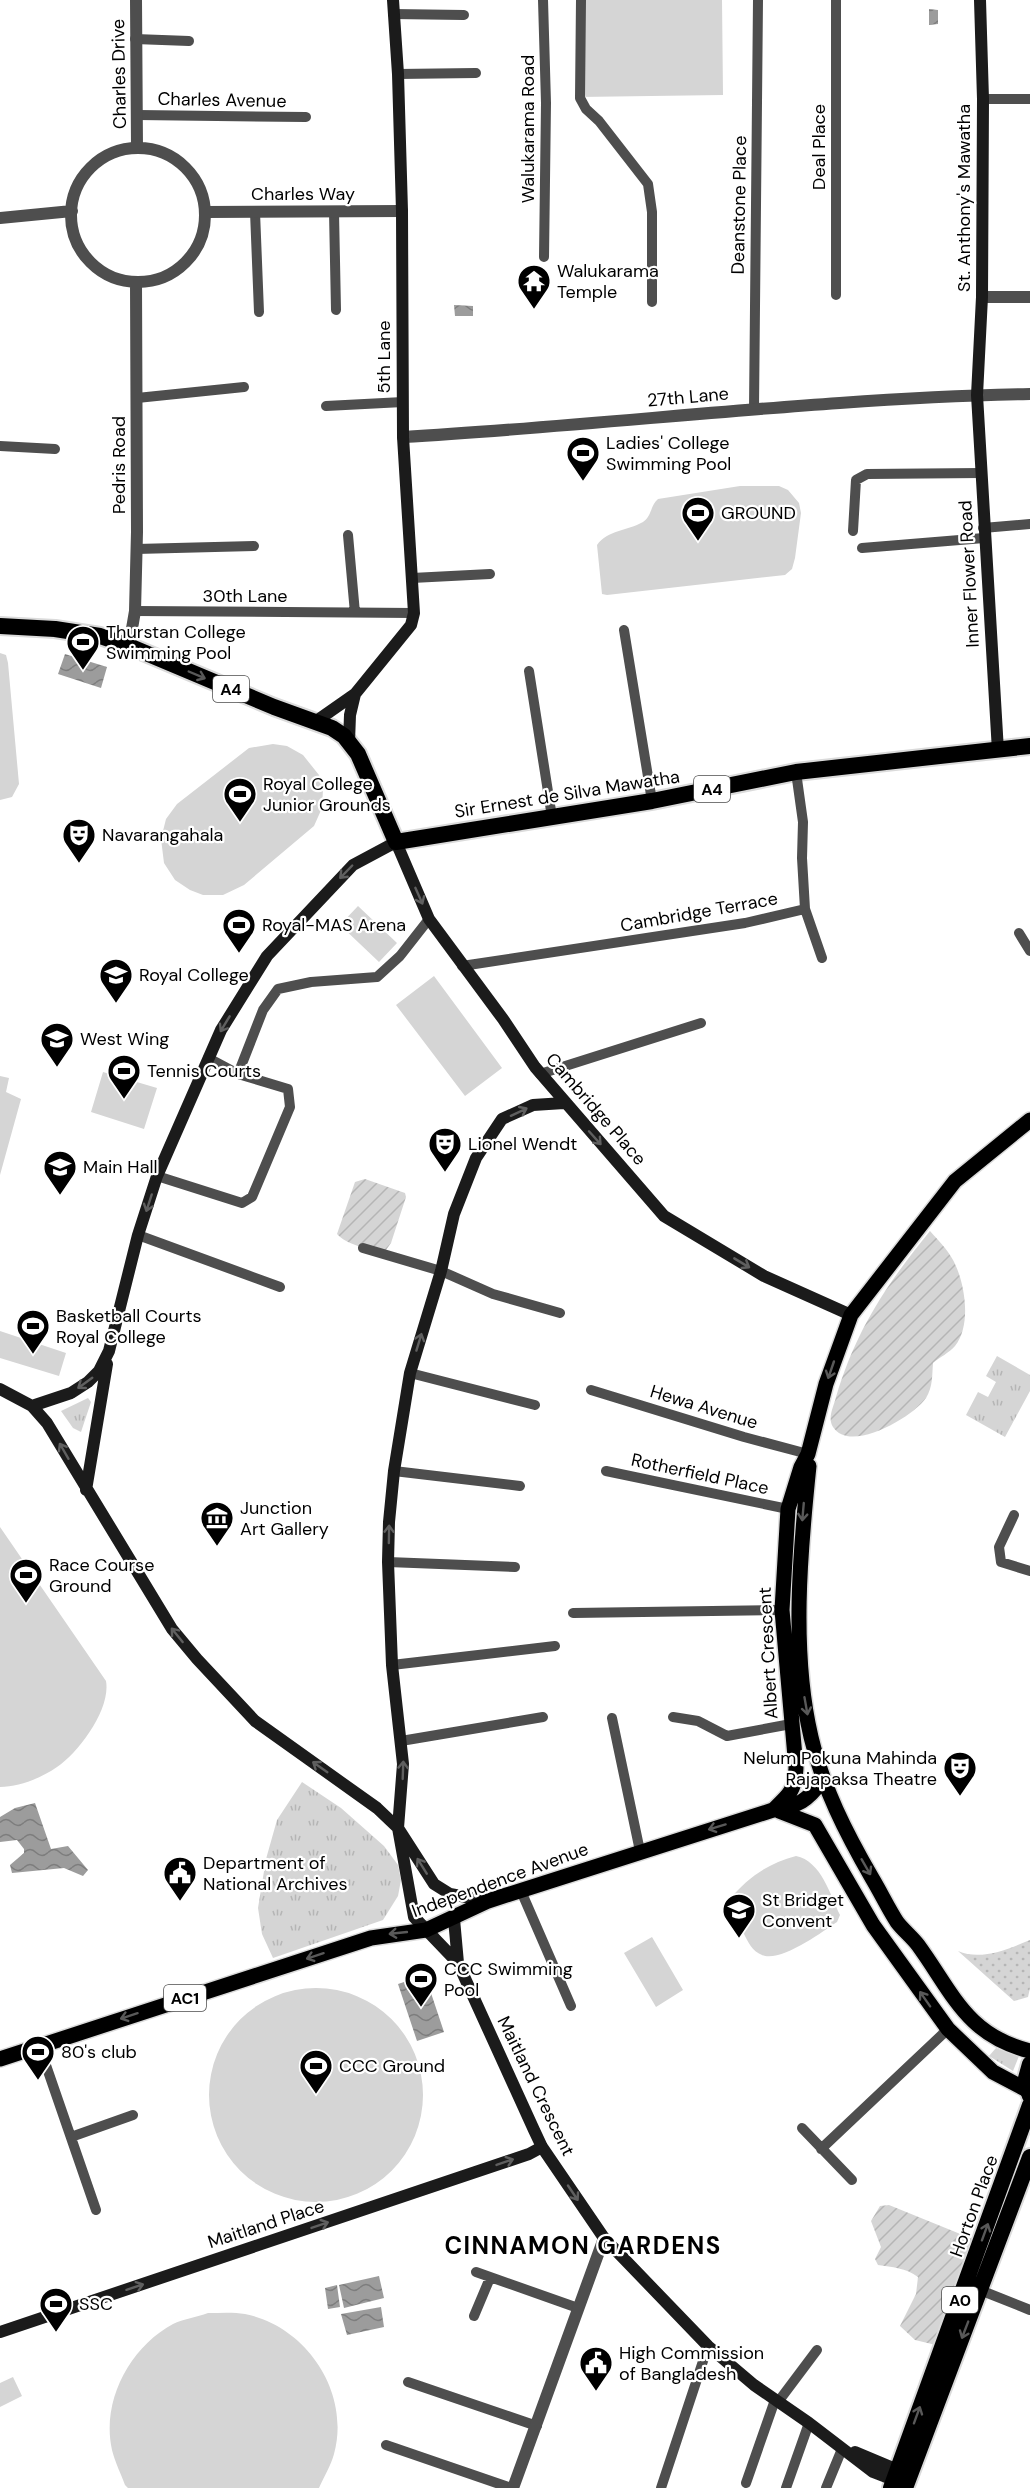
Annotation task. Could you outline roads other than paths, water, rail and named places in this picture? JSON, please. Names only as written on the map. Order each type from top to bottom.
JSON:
[{"type":"highway","name":"A4","points":[[0,626],[55,629],[100,636],[332,728],[344,736],[358,754],[396,842]]},
{"type":"highway","name":"Sir Ernest de Silva Mawatha","points":[[396,842],[652,801],[796,772],[998,752],[1030,746]]},
{"type":"highway","name":"A0","points":[[1029,2097],[1026,2073],[1030,2064]]},
{"type":"highway","name":"Horton Place","points":[[900,2481],[1029,2097]]},
{"type":"highway","name":"Horton Place","points":[[900,2481],[980,2290],[1030,2157]]},
{"type":"main road","name":"5th Lane","points":[[393,0],[398,74],[402,211],[403,437],[414,614]]},
{"type":"main road","name":"St. Anthony's Mawatha","points":[[977,395],[982,297],[983,99],[980,0]]},
{"type":"main road","name":"Inner Flower Road","points":[[977,395],[998,752]]},
{"type":"main road","points":[[315,722],[355,694],[411,625],[414,614]]},
{"type":"main road","points":[[349,742],[350,715],[355,694]]},
{"type":"main road","points":[[86,1490],[109,1351],[138,1236],[157,1176],[221,1030],[267,956],[353,864],[396,842]]},
{"type":"main road","name":"Cambridge Place","points":[[396,842],[429,920],[503,1019],[540,1074],[664,1216],[764,1276],[851,1315]]},
{"type":"main road","name":"Maitland Crescent","points":[[459,1963],[414,1917],[399,1828],[403,1764],[392,1665],[388,1562],[394,1471],[410,1373],[441,1271],[454,1214],[476,1158],[502,1119],[533,1105],[564,1103]]},
{"type":"main road","name":"Albert Crescent","points":[[1030,1120],[955,1181],[851,1315],[826,1384],[808,1454],[799,1595],[805,1704],[811,1736],[823,1780],[846,1833],[898,1923],[917,1944],[959,2008],[998,2041],[1030,2050]]},
{"type":"main road","points":[[32,1406],[71,1393],[88,1382],[99,1371],[109,1351]]},
{"type":"main road","points":[[0,1389],[32,1406],[47,1423],[172,1629],[255,1721],[378,1808],[399,1828],[434,1884],[450,1894],[488,1901]]},
{"type":"main road","name":"Albert Crescent","points":[[773,1810],[791,1794],[795,1784],[796,1768],[782,1610],[788,1509],[801,1467],[808,1454]]},
{"type":"main road","points":[[784,1635],[801,1651]]},
{"type":"main road","name":"Independence Avenue","points":[[0,2059],[370,1938],[426,1930],[488,1901],[773,1810],[794,1807],[823,1780]]},
{"type":"main road","points":[[773,1810],[815,1825],[873,1925],[948,2029],[993,2072],[1029,2097]]},
{"type":"main road","points":[[815,1825],[824,1815],[831,1813],[838,1815]]},
{"type":"main road","name":"Maitland Crescent","points":[[453,1919],[459,1963],[543,2147],[604,2238],[708,2346],[777,2401],[873,2472],[900,2481]]},
{"type":"main road","name":"Maitland Place","points":[[0,2332],[406,2196],[543,2147]]},
{"type":"main road","name":"Maitland Crescent","points":[[827,2438],[900,2481]]},
{"type":"street","name":"Charles Drive","points":[[136,0],[137,147]]},
{"type":"street","name":"Walukarama Road","points":[[543,0],[546,103],[544,257]]},
{"type":"street","points":[[581,0],[580,98],[586,109],[599,121],[648,184],[652,212],[652,302]]},
{"type":"street","name":"Deanstone Place","points":[[754,409],[758,0]]},
{"type":"street","name":"Deal Place","points":[[836,0],[836,295]]},
{"type":"street","points":[[393,14],[464,15]]},
{"type":"street","points":[[135,39],[189,41]]},
{"type":"street","points":[[398,74],[476,73]]},
{"type":"street","points":[[983,99],[1030,99]]},
{"type":"street","name":"Charles Avenue","points":[[138,115],[306,117]]},
{"type":"street","points":[[137,147],[157,150],[176,159],[191,173],[201,192],[205,212],[203,234],[193,254],[178,270],[158,280],[136,283],[117,280],[100,272],[86,258],[76,242],[71,223],[72,211],[72,201],[81,180],[95,163],[115,152],[137,147]]},
{"type":"street","points":[[0,218],[72,211]]},
{"type":"street","name":"Charles Way","points":[[205,212],[402,211]]},
{"type":"street","points":[[255,212],[259,312]]},
{"type":"street","points":[[334,212],[336,310]]},
{"type":"street","name":"Pedris Road","points":[[129,646],[135,611],[136,283]]},
{"type":"street","points":[[982,297],[1030,297]]},
{"type":"street","points":[[137,398],[244,387]]},
{"type":"street","name":"27th Lane","points":[[403,437],[532,429],[754,409],[977,395],[1030,394]]},
{"type":"street","points":[[326,405],[403,402]]},
{"type":"street","points":[[0,446],[55,449]]},
{"type":"street","points":[[853,531],[856,480],[867,474],[981,473]]},
{"type":"street","points":[[862,548],[984,533],[1030,524]]},
{"type":"street","points":[[348,535],[355,613]]},
{"type":"street","points":[[136,549],[254,546]]},
{"type":"street","points":[[412,578],[490,574]]},
{"type":"street","name":"30th Lane","points":[[135,611],[414,614]]},
{"type":"street","points":[[624,630],[652,801]]},
{"type":"street","points":[[529,671],[552,817]]},
{"type":"street","name":"Cambridge Terrace","points":[[462,966],[745,923],[805,909],[802,858],[803,822],[796,772]]},
{"type":"street","points":[[805,909],[822,958]]},
{"type":"street","points":[[238,1074],[263,1010],[278,989],[311,982],[378,977],[400,956],[429,920]]},
{"type":"street","points":[[1019,933],[1030,951]]},
{"type":"street","points":[[540,1074],[701,1023]]},
{"type":"street","points":[[157,1176],[242,1203],[252,1197],[290,1107],[288,1089],[238,1074],[208,1058]]},
{"type":"street","points":[[138,1236],[280,1287]]},
{"type":"street","points":[[363,1248],[441,1271],[493,1294],[560,1313]]},
{"type":"street","points":[[410,1373],[535,1405]]},
{"type":"street","name":"Hewa Avenue","points":[[591,1390],[808,1454]]},
{"type":"street","points":[[394,1471],[520,1486]]},
{"type":"street","name":"Rotherfield Place","points":[[606,1471],[788,1509]]},
{"type":"street","points":[[1014,1515],[999,1547],[1001,1562],[1030,1571]]},
{"type":"street","points":[[388,1562],[515,1567]]},
{"type":"street","points":[[573,1613],[782,1610]]},
{"type":"street","points":[[392,1665],[555,1646]]},
{"type":"street","points":[[401,1741],[543,1717]]},
{"type":"street","points":[[673,1717],[698,1721],[726,1736],[791,1724]]},
{"type":"street","points":[[612,1718],[640,1851]]},
{"type":"street","points":[[521,1891],[571,2006]]},
{"type":"street","points":[[821,2149],[948,2029]]},
{"type":"street","points":[[39,2045],[96,2210]]},
{"type":"street","points":[[70,2137],[134,2115]]},
{"type":"street","points":[[802,2128],[852,2180]]},
{"type":"street","points":[[386,2445],[512,2488],[537,2426],[604,2238]]},
{"type":"street","points":[[476,2272],[578,2308]]},
{"type":"street","points":[[474,2316],[490,2278]]},
{"type":"street","points":[[980,2290],[1030,2310]]},
{"type":"street","points":[[661,2488],[708,2346]]},
{"type":"street","points":[[746,2483],[777,2401],[817,2350]]},
{"type":"street","points":[[408,2382],[537,2426]]},
{"type":"street","points":[[786,2488],[809,2423]]},
{"type":"street","points":[[826,2488],[842,2449]]},
{"type":"water","points":[[929,9],[938,10],[938,24],[929,25]]},
{"type":"water","points":[[454,305],[473,306],[473,316],[455,316]]},
{"type":"water","name":"Thurstan College Swimming Pool","points":[[65,654],[107,667],[101,688],[58,674]]},
{"type":"water","points":[[35,1803],[51,1849],[68,1846],[88,1870],[83,1876],[64,1868],[12,1873],[10,1865],[24,1853],[24,1849],[17,1840],[0,1842],[0,1817],[15,1808]]},
{"type":"water","name":"CCC Swimming Pool","points":[[425,1975],[444,2032],[417,2041],[398,1984]]},
{"type":"water","points":[[379,2276],[384,2298],[344,2308],[339,2285]]},
{"type":"water","points":[[337,2285],[340,2307],[328,2309],[325,2288]]},
{"type":"water","points":[[381,2307],[384,2327],[347,2335],[341,2314]]},
{"type":"place","name":"Walukarama Temple","points":[[534,310]]},
{"type":"place","name":"Ladies' College Swimming Pool","points":[[583,482]]},
{"type":"place","name":"GROUND","points":[[698,542]]},
{"type":"place","name":"Thurstan College Swimming Pool","points":[[83,671]]},
{"type":"place","name":"Royal College Junior Grounds","points":[[240,823]]},
{"type":"place","name":"Navarangahala","points":[[79,864]]},
{"type":"place","name":"Royal-MAS Arena","points":[[239,954]]},
{"type":"place","name":"Royal College","points":[[116,1004]]},
{"type":"place","name":"West Wing","points":[[57,1068]]},
{"type":"place","name":"Tennis Courts","points":[[124,1100]]},
{"type":"place","name":"Lionel Wendt","points":[[445,1173]]},
{"type":"place","name":"Main Hall","points":[[60,1196]]},
{"type":"place","name":"Basketball Courts Royal College","points":[[33,1355]]},
{"type":"place","name":"Junction Art Gallery","points":[[217,1547]]},
{"type":"place","name":"Race Course Ground","points":[[26,1604]]},
{"type":"place","name":"Nelum Pokuna Mahinda Rajapaksa Theatre","points":[[960,1797]]},
{"type":"place","name":"Department of National Archives","points":[[180,1902]]},
{"type":"place","name":"St Bridget Convent","points":[[739,1939]]},
{"type":"place","name":"CCC Swimming Pool","points":[[421,2008]]},
{"type":"place","name":"80's club","points":[[38,2081]]},
{"type":"place","name":"CCC Ground","points":[[316,2095]]},
{"type":"place","name":"SSC","points":[[56,2333]]},
{"type":"place","name":"High Commission of Bangladesh","points":[[596,2392]]},
{"type":"district","name":"CINNAMON GARDENS","points":[[583,2246]]}]
